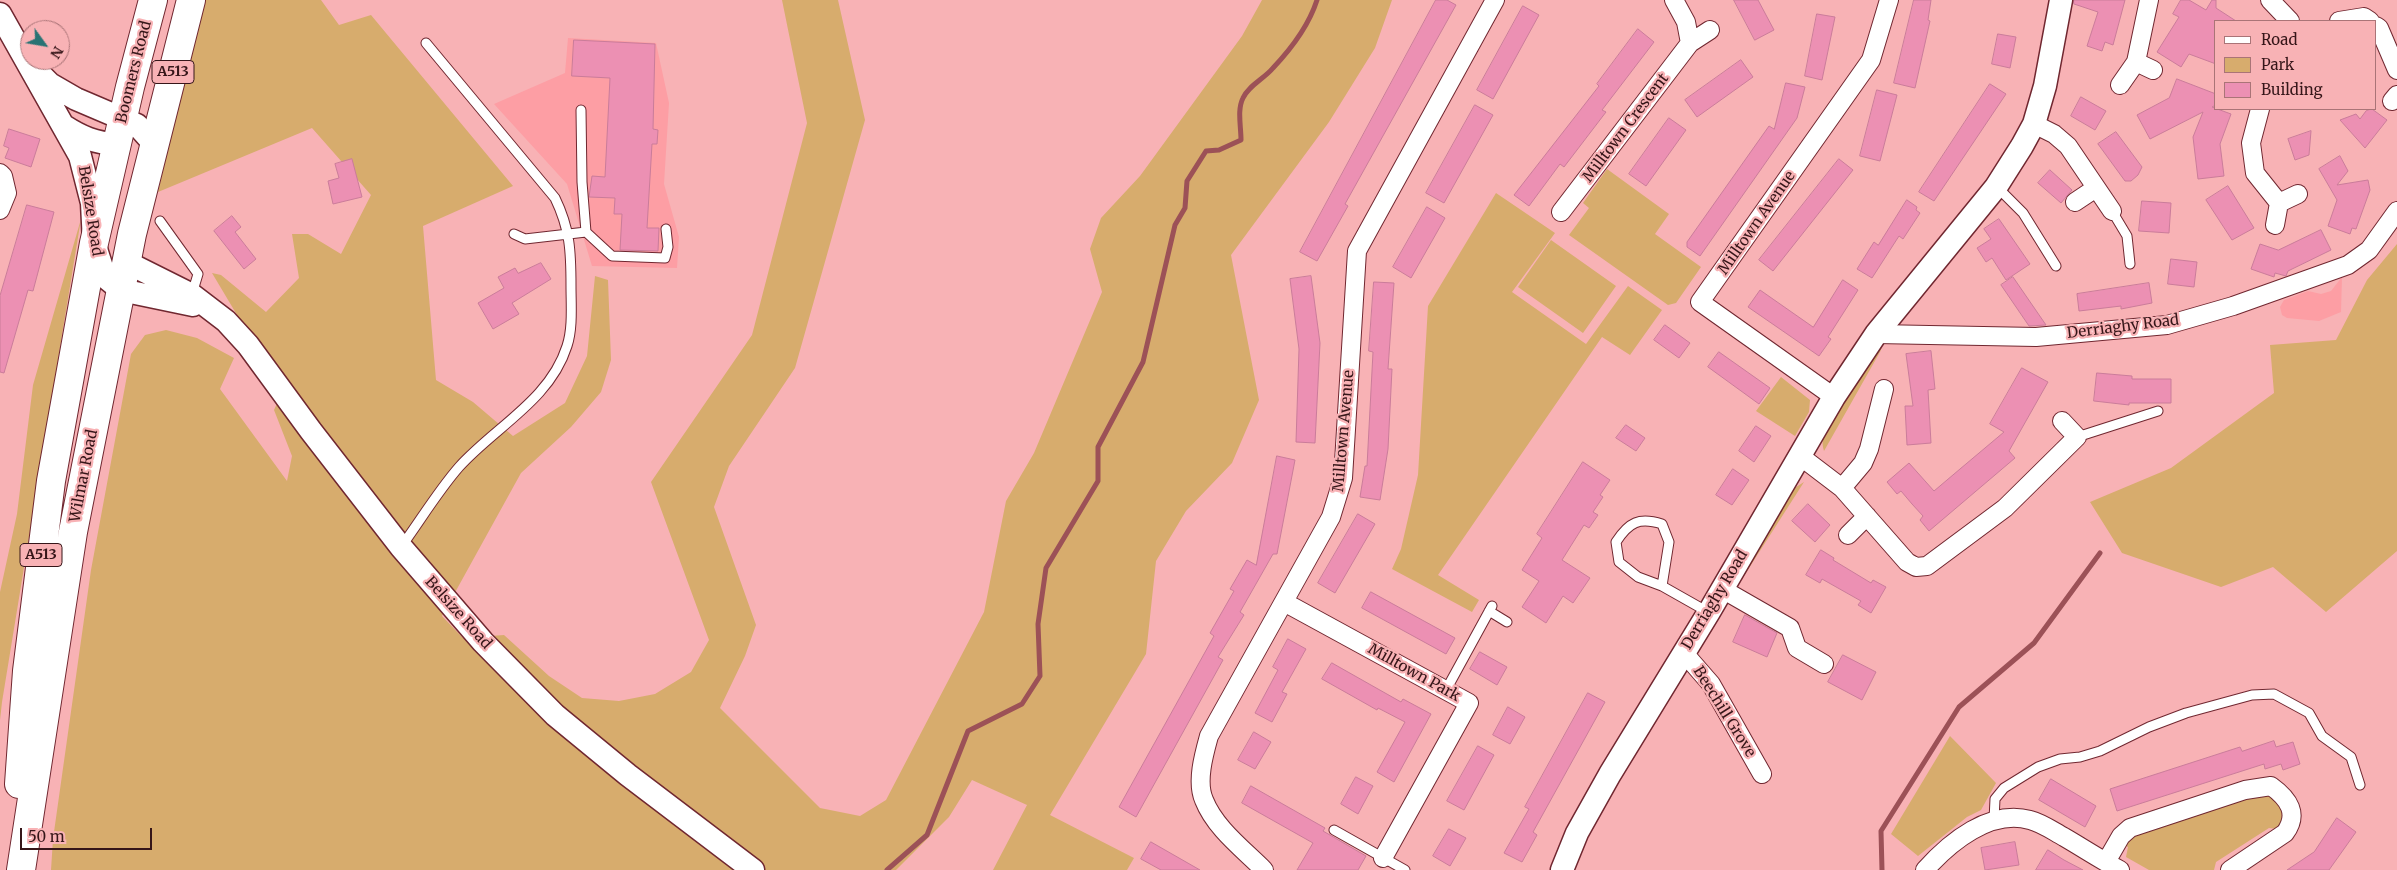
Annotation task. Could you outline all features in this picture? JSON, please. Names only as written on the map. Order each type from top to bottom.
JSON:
[{"type":"main road","name":"Boomers Road","points":[[116,144],[130,121],[153,0]]},
{"type":"main road","name":"A513","points":[[130,121],[176,0]]},
{"type":"main road","name":"A513","points":[[155,145],[191,0]]},
{"type":"main road","name":"Wilmar Road","points":[[21,870],[19,773],[27,671],[51,481],[94,243],[116,144]]},
{"type":"main road","name":"Wilmar Road","points":[[21,870],[73,532],[117,276],[155,145]]},
{"type":"main road","name":"A513","points":[[38,582],[94,345],[117,276]]},
{"type":"street","name":"Milltown Avenue","points":[[1264,870],[1220,825],[1203,799],[1201,768],[1208,736],[1331,517],[1343,478],[1357,251],[1495,0]]},
{"type":"street","points":[[1674,0],[1686,22],[1690,43]]},
{"type":"street","name":"Milltown Avenue","points":[[1834,397],[1700,302],[1871,60],[1889,0]]},
{"type":"street","name":"Derriaghy Road","points":[[1562,870],[1576,832],[1722,589],[1834,397],[1876,334],[1996,187],[2034,124],[2045,86],[2061,0]]},
{"type":"street","points":[[2120,85],[2136,62],[2150,0]]},
{"type":"street","points":[[2270,0],[2289,20]]},
{"type":"street","points":[[2345,20],[2364,17],[2368,20]]},
{"type":"street","name":"Belsize Road","points":[[3,25],[20,52]]},
{"type":"street","points":[[2377,27],[2397,70]]},
{"type":"street","name":"Milltown Crescent","points":[[1561,212],[1690,43],[1710,30]]},
{"type":"street","points":[[2136,62],[2153,70]]},
{"type":"street","name":"Belsize Road","points":[[31,70],[80,156],[87,175],[92,203],[94,243],[117,276],[190,299],[211,310],[226,321],[248,345],[401,548],[471,629],[555,715],[628,775],[753,870]]},
{"type":"street","name":"Belsize Road","points":[[35,70],[50,84],[59,89],[93,107],[130,121],[155,145]]},
{"type":"street","points":[[2260,110],[2251,143],[2255,173],[2280,203]]},
{"type":"street","points":[[2034,124],[2054,134],[2068,146],[2112,211]]},
{"type":"street","name":"Belsize Road","points":[[63,126],[82,138],[102,144],[116,144]]},
{"type":"street","points":[[0,173],[4,176],[7,193],[0,210]]},
{"type":"street","points":[[2075,202],[2096,188]]},
{"type":"street","points":[[2280,203],[2298,194]]},
{"type":"street","points":[[2275,226],[2280,203]]},
{"type":"street","name":"Derriaghy Road","points":[[1876,334],[2036,337],[2167,325],[2234,306],[2348,265],[2369,250],[2397,211]]},
{"type":"street","points":[[1842,488],[1863,463],[1870,448],[1884,389]]},
{"type":"street","points":[[1800,456],[1842,488],[1907,562],[1916,567],[1926,566],[2005,508],[2077,436],[2062,420]]},
{"type":"street","points":[[1848,535],[1867,516]]},
{"type":"street","points":[[1722,589],[1790,628],[1797,648],[1824,664]]},
{"type":"street","name":"Milltown Park","points":[[1284,602],[1469,703],[1384,858]]},
{"type":"street","name":"Beechill Grove","points":[[1684,653],[1711,684],[1762,774]]},
{"type":"street","points":[[1925,870],[1934,860],[1969,832],[1994,820],[2012,817],[2031,820],[2113,866],[2121,836],[2130,828],[2245,790],[2271,786],[2284,798],[2292,811],[2291,825],[2284,833],[2230,870]]},
{"type":"lane","points":[[401,548],[458,468],[486,439],[533,401],[550,381],[561,362],[568,344],[571,306],[571,246],[565,218],[554,198],[426,44]]},
{"type":"lane","points":[[581,110],[582,182],[586,232]]},
{"type":"lane","points":[[1996,187],[2023,213],[2056,266]]},
{"type":"lane","points":[[2112,211],[2127,236],[2130,264]]},
{"type":"lane","points":[[160,221],[198,274],[190,299]]},
{"type":"lane","points":[[514,234],[525,239],[568,232],[586,232],[612,256],[665,258],[668,247],[666,229]]},
{"type":"lane","points":[[2077,436],[2158,412]]},
{"type":"lane","points":[[1662,586],[1669,542],[1662,524],[1648,520],[1631,524],[1616,542],[1619,562],[1638,576],[1662,586],[1708,612]]},
{"type":"lane","points":[[1446,690],[1490,609],[1507,622]]},
{"type":"lane","points":[[1994,820],[1995,800],[2004,788],[2038,767],[2060,759],[2080,757],[2100,751],[2150,727],[2186,713],[2252,695],[2274,694],[2309,713],[2322,736],[2351,758],[2360,785]]},
{"type":"lane","points":[[1334,830],[1405,870]]},
{"type":"shaded area","points":[[568,38],[656,43],[669,103],[664,184],[679,237],[677,268],[592,266],[567,184],[494,104],[565,73]]},
{"type":"shaded area","points":[[2342,277],[2341,312],[2319,321],[2287,318],[2282,315],[2280,307],[2284,300],[2308,291],[2321,294],[2331,291]]},
{"type":"green space","points":[[203,0],[321,0],[339,25],[371,15],[513,186],[423,226],[436,380],[473,402],[513,436],[565,403],[587,356],[595,276],[608,280],[611,360],[601,392],[571,427],[521,473],[442,616],[463,638],[504,635],[549,676],[582,698],[619,701],[655,694],[691,672],[709,640],[651,482],[752,335],[807,123],[782,0],[838,0],[865,120],[795,368],[729,466],[714,507],[756,625],[745,656],[720,708],[820,808],[860,816],[886,800],[984,612],[1006,501],[1034,453],[1102,292],[1090,249],[1101,218],[1140,176],[1242,36],[1262,0],[1392,0],[1375,48],[1329,122],[1231,255],[1259,400],[1232,463],[1186,511],[1156,561],[1146,654],[1050,815],[1134,858],[1127,870],[993,870],[1027,805],[972,780],[949,817],[896,870],[51,870],[53,839],[91,570],[131,354],[145,335],[166,330],[197,338],[234,358],[220,389],[287,481],[292,456],[274,410],[285,386],[243,325],[212,273],[221,275],[266,312],[299,278],[292,234],[308,234],[341,254],[371,195],[312,128],[158,192]]},
{"type":"green space","points":[[1607,169],[1669,214],[1655,234],[1701,267],[1676,303],[1668,305],[1569,235],[1589,208],[1583,203]]},
{"type":"green space","points":[[1496,193],[1555,233],[1512,292],[1586,344],[1628,286],[1662,310],[1630,355],[1602,337],[1438,575],[1479,600],[1472,612],[1392,569],[1401,549],[1418,475],[1428,306]]},
{"type":"green space","points":[[81,219],[0,720],[0,592],[17,514],[33,385]]},
{"type":"green space","points":[[1551,240],[1616,286],[1583,333],[1518,287]]},
{"type":"green space","points":[[2397,244],[2397,551],[2326,612],[2273,567],[2221,587],[2122,553],[2090,502],[2171,468],[2274,393],[2270,345],[2336,340],[2367,280]]},
{"type":"green space","points":[[1882,347],[1824,451],[1823,439],[1826,429],[1839,405]]},
{"type":"green space","points":[[1781,377],[1810,400],[1809,412],[1795,436],[1756,411]]},
{"type":"green space","points":[[1804,482],[1742,579],[1738,578],[1793,489]]},
{"type":"green space","points":[[1950,736],[1996,783],[1981,810],[1967,817],[1918,856],[1891,834]]},
{"type":"green space","points":[[2261,795],[2273,798],[2281,806],[2283,817],[2278,829],[2269,828],[2216,862],[2214,870],[2149,870],[2126,857],[2128,847],[2124,845],[2132,835]]},
{"type":"building","points":[[1436,0],[1447,0],[1456,5],[1345,204],[1348,206],[1317,261],[1300,252]]},
{"type":"building","points":[[1734,0],[1758,0],[1774,30],[1755,40]]},
{"type":"building","points":[[1914,0],[1931,0],[1928,20],[1930,21],[1915,88],[1894,83]]},
{"type":"building","points":[[2074,0],[2125,0],[2113,45],[2105,42],[2102,51],[2087,46],[2098,12],[2074,4]]},
{"type":"building","points":[[2181,0],[2189,0],[2206,10],[2212,0],[2216,0],[2216,8],[2234,20],[2214,20],[2214,63],[2189,54],[2181,67],[2157,52],[2179,17],[2173,14]]},
{"type":"building","points":[[1523,6],[1539,15],[1493,99],[1477,90]]},
{"type":"building","points":[[1817,14],[1835,17],[1822,80],[1805,76]]},
{"type":"building","points":[[1638,29],[1654,42],[1602,110],[1606,112],[1564,167],[1560,164],[1529,206],[1514,195],[1599,86],[1597,84]]},
{"type":"building","points":[[1998,34],[2016,37],[2010,68],[1992,64]]},
{"type":"building","points":[[574,40],[655,44],[653,129],[658,130],[657,144],[652,144],[647,228],[659,228],[658,251],[620,250],[622,214],[614,214],[615,198],[589,197],[592,176],[605,177],[610,78],[572,76]]},
{"type":"building","points":[[1741,60],[1753,77],[1697,117],[1685,100]]},
{"type":"building","points":[[2177,79],[2214,93],[2214,106],[2212,107],[2214,110],[2231,114],[2220,144],[2224,176],[2198,179],[2193,137],[2203,112],[2150,139],[2137,115],[2169,98]]},
{"type":"building","points":[[1786,83],[1805,87],[1797,118],[1700,256],[1687,247],[1687,242],[1769,126],[1774,129]]},
{"type":"building","points":[[1990,84],[2006,94],[1934,201],[1919,192]]},
{"type":"building","points":[[1877,90],[1897,95],[1880,161],[1860,156]]},
{"type":"building","points":[[2081,97],[2106,111],[2095,130],[2071,116]]},
{"type":"building","points":[[1475,105],[1493,115],[1444,203],[1426,193]]},
{"type":"building","points":[[2373,110],[2387,120],[2365,148],[2340,120],[2356,114],[2360,119],[2366,111]]},
{"type":"building","points":[[1669,118],[1686,130],[1646,186],[1629,174]]},
{"type":"building","points":[[9,129],[40,139],[31,167],[5,158],[9,148],[4,146]]},
{"type":"building","points":[[2311,131],[2309,155],[2295,160],[2288,139]]},
{"type":"building","points":[[2116,132],[2142,167],[2138,175],[2131,181],[2125,181],[2098,144]]},
{"type":"building","points":[[2340,156],[2348,171],[2337,185],[2368,180],[2370,190],[2356,229],[2352,228],[2350,234],[2328,226],[2337,200],[2319,169]]},
{"type":"building","points":[[352,159],[362,197],[333,204],[328,181],[339,178],[335,164]]},
{"type":"building","points":[[1839,159],[1853,170],[1773,271],[1759,260]]},
{"type":"building","points":[[2050,170],[2072,190],[2061,203],[2038,183]]},
{"type":"building","points":[[2228,186],[2254,228],[2232,240],[2206,200]]},
{"type":"building","points":[[1907,200],[1917,207],[1916,210],[1920,213],[1903,239],[1899,236],[1872,278],[1857,269],[1874,242],[1878,245]]},
{"type":"building","points":[[2142,201],[2171,203],[2169,233],[2139,231]]},
{"type":"building","points":[[27,205],[54,212],[33,291],[28,290],[4,373],[0,372],[0,296]]},
{"type":"building","points":[[1427,207],[1445,218],[1411,278],[1393,267]]},
{"type":"building","points":[[232,216],[241,227],[235,232],[256,259],[244,269],[214,231]]},
{"type":"building","points":[[1999,219],[2030,264],[2006,280],[1992,258],[1986,262],[1977,248],[1991,239],[1984,229]]},
{"type":"building","points":[[2321,230],[2331,250],[2288,271],[2286,276],[2275,273],[2274,277],[2251,269],[2260,244],[2278,250]]},
{"type":"building","points":[[2171,259],[2197,262],[2194,287],[2168,284]]},
{"type":"building","points":[[541,263],[551,279],[512,303],[519,314],[493,329],[478,303],[504,288],[498,277],[515,268],[518,273]]},
{"type":"building","points":[[1311,276],[1320,343],[1315,443],[1296,442],[1299,349],[1290,279]]},
{"type":"building","points":[[2013,277],[2046,325],[2029,326],[2001,285]]},
{"type":"building","points":[[1843,280],[1858,290],[1828,337],[1831,339],[1819,356],[1748,307],[1760,290],[1813,327]]},
{"type":"building","points":[[1374,282],[1394,283],[1388,369],[1392,369],[1388,449],[1380,500],[1360,497],[1365,466],[1367,466],[1373,352],[1369,351]]},
{"type":"building","points":[[2149,283],[2152,303],[2121,309],[2121,306],[2079,311],[2077,294]]},
{"type":"building","points":[[1665,325],[1690,343],[1679,358],[1654,340]]},
{"type":"building","points":[[1931,351],[1935,389],[1928,390],[1931,443],[1907,445],[1905,406],[1913,406],[1906,354]]},
{"type":"building","points":[[1719,352],[1770,388],[1759,404],[1708,367]]},
{"type":"building","points":[[2022,368],[2048,382],[2009,451],[2015,458],[1929,531],[1920,520],[1923,516],[1901,491],[1897,494],[1887,482],[1909,463],[1934,491],[2004,432],[1990,424]]},
{"type":"building","points":[[2097,373],[2132,376],[2132,379],[2171,379],[2171,403],[2129,403],[2129,405],[2094,401]]},
{"type":"building","points":[[1626,425],[1645,438],[1636,451],[1616,438]]},
{"type":"building","points":[[1756,426],[1771,436],[1754,462],[1739,451]]},
{"type":"building","points":[[1277,456],[1295,460],[1277,554],[1273,554],[1240,612],[1244,615],[1218,657],[1223,660],[1136,817],[1119,807],[1214,636],[1210,633],[1234,591],[1230,589],[1247,560],[1256,565]]},
{"type":"building","points":[[1583,462],[1610,480],[1600,495],[1603,497],[1593,512],[1598,515],[1589,528],[1584,525],[1562,560],[1590,578],[1573,603],[1563,596],[1546,623],[1522,607],[1539,581],[1522,570],[1542,538],[1537,534]]},
{"type":"building","points":[[1733,469],[1749,480],[1732,505],[1716,495]]},
{"type":"building","points":[[1808,504],[1830,525],[1815,542],[1792,521]]},
{"type":"building","points":[[1358,514],[1375,524],[1335,593],[1318,583]]},
{"type":"building","points":[[1821,550],[1834,558],[1833,560],[1871,583],[1873,580],[1886,587],[1871,613],[1858,605],[1861,601],[1822,579],[1820,583],[1806,575]]},
{"type":"building","points":[[1371,592],[1455,638],[1446,654],[1362,608]]},
{"type":"building","points":[[1745,615],[1777,633],[1767,657],[1733,642]]},
{"type":"building","points":[[1288,639],[1306,649],[1282,692],[1287,694],[1272,722],[1255,713],[1278,670],[1273,667]]},
{"type":"building","points":[[1480,652],[1507,667],[1497,685],[1470,669]]},
{"type":"building","points":[[1843,655],[1876,672],[1862,700],[1828,682]]},
{"type":"building","points":[[1332,663],[1401,702],[1403,699],[1431,714],[1394,782],[1377,772],[1405,722],[1378,708],[1377,710],[1322,679]]},
{"type":"building","points":[[1588,693],[1605,702],[1533,832],[1537,835],[1522,862],[1504,853],[1529,809],[1525,807]]},
{"type":"building","points":[[1508,707],[1525,717],[1510,744],[1493,735]]},
{"type":"building","points":[[1254,732],[1271,742],[1255,769],[1238,760]]},
{"type":"building","points":[[2274,741],[2276,747],[2293,742],[2300,764],[2283,770],[2281,764],[2265,769],[2264,764],[2117,811],[2110,789],[2240,747],[2242,751]]},
{"type":"building","points":[[1478,746],[1494,755],[1464,810],[1447,801]]},
{"type":"building","points":[[1356,777],[1373,786],[1358,814],[1341,804]]},
{"type":"building","points":[[2051,779],[2096,806],[2085,827],[2039,800]]},
{"type":"building","points":[[1251,786],[1325,828],[1323,831],[1366,856],[1358,870],[1297,870],[1313,843],[1242,803]]},
{"type":"building","points":[[2337,818],[2356,832],[2329,870],[2287,870],[2314,852]]},
{"type":"building","points":[[1449,829],[1466,838],[1450,866],[1433,856]]},
{"type":"building","points":[[1151,842],[1200,870],[1161,870],[1141,859]]},
{"type":"building","points":[[2015,842],[2019,865],[1985,870],[1981,848]]},
{"type":"building","points":[[2048,850],[2064,860],[2083,870],[2036,870]]},
{"type":"waterway","points":[[887,870],[927,835],[968,731],[1022,704],[1040,676],[1038,624],[1046,568],[1098,481],[1098,447],[1143,362],[1175,225],[1185,208],[1187,181],[1206,151],[1219,150],[1241,140],[1240,113],[1241,103],[1245,94],[1270,72],[1293,45],[1314,9],[1317,0]]},
{"type":"waterway","points":[[1882,870],[1881,831],[1959,707],[2034,643],[2100,553]]}]
